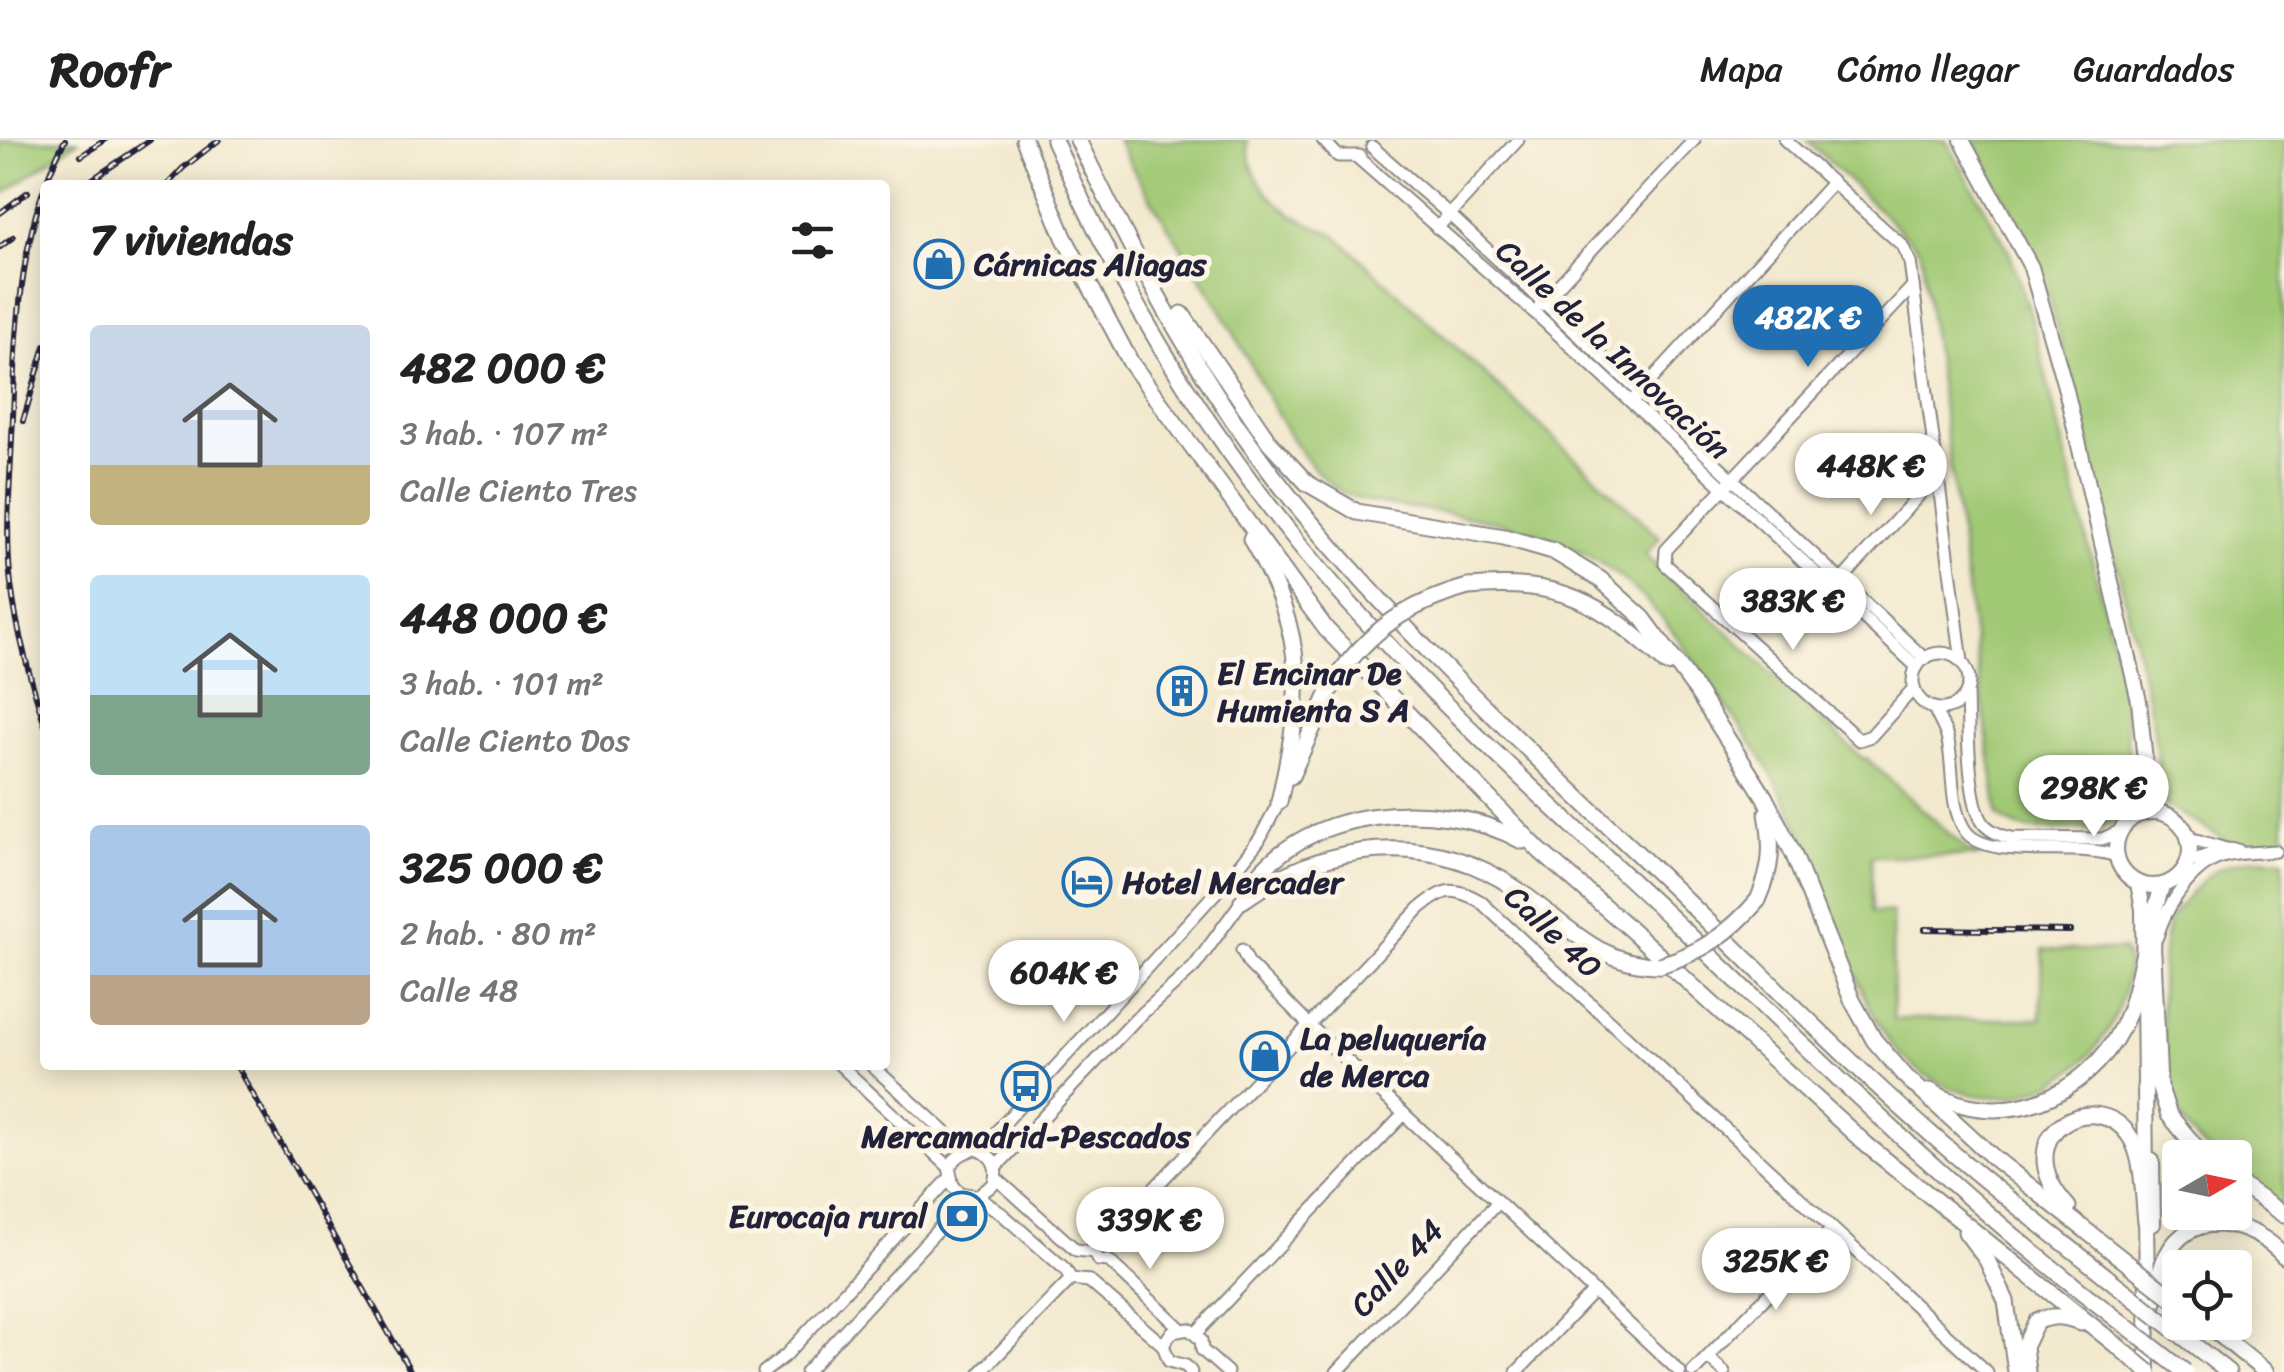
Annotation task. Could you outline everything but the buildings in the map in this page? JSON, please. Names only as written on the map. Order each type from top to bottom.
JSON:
[{"type":"highway","points":[[1024,140],[1064,237],[1131,363],[1326,628],[1540,851],[1842,1124],[2148,1372]]},
{"type":"highway","points":[[1054,140],[1138,310],[1178,375],[1220,439],[1336,588],[1458,715],[1924,1160],[2185,1372]]},
{"type":"highway","points":[[1078,140],[1110,207],[1238,425],[1292,500],[1422,645],[1928,1132],[2228,1372]]},
{"type":"highway","points":[[1110,207],[1237,398],[1270,444],[1308,484],[1357,512],[1504,537],[1553,551],[1601,580],[1643,618],[1696,690],[1764,796],[1793,853],[1852,1000],[1874,1040],[1905,1076],[1994,1158],[2162,1290]]},
{"type":"highway","points":[[1206,462],[1274,579],[1292,630],[1298,689],[1279,802]]},
{"type":"highway","points":[[1279,802],[1334,681],[1354,654],[1389,620],[1431,597],[1468,587],[1514,583],[1558,590],[1600,608],[1696,690]]},
{"type":"highway","points":[[1242,901],[1274,878],[1320,861],[1374,849],[1435,853],[1484,868],[1607,956],[1638,965],[1660,965],[1714,942],[1736,926],[1758,900],[1774,849],[1764,796]]},
{"type":"highway","points":[[1242,901],[1270,861],[1300,841],[1334,826],[1376,816],[1460,818],[1501,830],[1540,851]]},
{"type":"highway","points":[[1905,1076],[1942,1098],[1989,1109],[2039,1102],[2058,1095],[2091,1070],[2122,1028],[2149,953]]},
{"type":"highway","points":[[2149,953],[2159,1085],[2170,1115],[2190,1140]]},
{"type":"highway","points":[[2098,1240],[2054,1192],[2046,1177],[2046,1146],[2052,1132],[2078,1116],[2111,1119],[2124,1129],[2138,1160],[2146,1222]]},
{"type":"highway","points":[[2252,1192],[2284,1214]]},
{"type":"highway","points":[[1951,1214],[1987,1260],[2006,1302],[2016,1372]]},
{"type":"highway","points":[[2154,1302],[2164,1259],[2187,1230],[2232,1224],[2248,1228],[2284,1256]]},
{"type":"highway","points":[[2027,1372],[2024,1347],[2036,1322],[2050,1316],[2069,1317],[2102,1332]]},
{"type":"highway","points":[[2227,1340],[2261,1367],[2274,1372]]},
{"type":"highway","points":[[2148,1351],[2148,1372]]},
{"type":"main road","points":[[1962,140],[2031,268],[2066,390],[2139,701],[2150,812]]},
{"type":"main road","points":[[2150,812],[2174,818],[2189,838],[2189,862],[2174,882],[2162,886],[2138,884],[2128,877],[2116,856],[2120,832],[2128,822],[2150,812]]},
{"type":"main road","points":[[2138,884],[2149,953],[2154,1302],[2148,1372]]},
{"type":"main road","points":[[2148,1351],[2149,953],[2162,886]]},
{"type":"street","name":"Calle de la Innovación","points":[[1323,140],[1338,156],[1357,157],[1538,307]]},
{"type":"street","points":[[1438,228],[1518,140]]},
{"type":"street","points":[[1538,307],[1694,140]]},
{"type":"street","points":[[1785,140],[1902,245],[1910,262],[1962,662],[1968,676],[1975,798],[1984,824],[2003,837],[2012,838],[2102,839],[2120,832]]},
{"type":"street","name":"Calle de la Innovación","points":[[1373,143],[1450,214],[1538,307],[1921,663]]},
{"type":"street","points":[[1357,157],[1373,143]]},
{"type":"street","points":[[1635,398],[1831,184]]},
{"type":"street","points":[[1913,286],[1666,550],[1665,564],[1859,740],[1872,736],[1914,688],[1921,663],[1948,654],[1962,662]]},
{"type":"street","points":[[1836,586],[1940,472]]},
{"type":"street","points":[[1914,688],[1921,701],[1934,708],[1950,708],[1967,692]]},
{"type":"street","points":[[1934,708],[1947,738],[1957,808],[1965,831],[1980,844],[2100,849],[2116,856]]},
{"type":"street","points":[[764,1372],[786,1354],[970,1149],[985,1144],[1230,876],[1260,840],[1279,802]]},
{"type":"street","points":[[2189,838],[2226,850],[2280,851]]},
{"type":"street","points":[[2189,862],[2226,850]]},
{"type":"street","points":[[2149,953],[2162,917],[2199,870],[2215,859],[2280,851]]},
{"type":"street","name":"Calle 40","points":[[1096,1256],[1420,908],[1440,892],[1460,890],[1480,901],[1987,1372]]},
{"type":"street","points":[[806,1372],[973,1196],[986,1193],[996,1173],[1135,1020],[1194,967],[1242,901]]},
{"type":"street","points":[[1242,950],[1250,964],[1310,1026],[1680,1372]]},
{"type":"street","points":[[845,1070],[950,1173],[961,1193],[973,1196],[1068,1274],[1089,1281],[1163,1345],[1168,1362]]},
{"type":"street","points":[[877,1070],[970,1149],[991,1157],[996,1173],[1076,1250],[1109,1261],[1181,1329],[1196,1333]]},
{"type":"street","points":[[1196,1333],[1404,1114]]},
{"type":"street","name":"Calle 44","points":[[1337,1372],[1498,1202]]},
{"type":"street","points":[[1694,1372],[1832,1229]]},
{"type":"street","points":[[981,1372],[1068,1274],[1069,1254],[1076,1250]]},
{"type":"street","points":[[1089,1281],[1096,1275],[1096,1256]]},
{"type":"street","points":[[1518,1372],[1594,1292]]},
{"type":"street","points":[[1163,1345],[1172,1332],[1181,1329]]},
{"type":"street","points":[[1196,1333],[1202,1350],[1226,1372]]},
{"type":"street","points":[[1168,1362],[1189,1369],[1202,1350]]},
{"type":"street","points":[[1708,1357],[1724,1372]]},
{"type":"street","points":[[1158,1372],[1168,1362]]},
{"type":"green space","points":[[0,140],[78,140],[0,196]]},
{"type":"green space","points":[[1117,140],[1247,140],[1255,174],[1275,200],[1302,220],[1334,234],[1660,537],[1645,555],[1863,759],[1968,851],[1982,856],[1871,856],[1872,912],[1892,913],[1893,1019],[2041,1019],[2043,950],[2123,950],[2127,974],[2119,1007],[2092,1052],[2049,1084],[1996,1097],[1944,1085],[1900,1054],[1870,1007],[1788,804],[1745,733],[1660,616],[1633,588],[1574,548],[1506,525],[1367,501],[1344,493],[1318,473],[1287,431],[1222,312]]},
{"type":"green space","points":[[1807,140],[1946,140],[2009,251],[2030,312],[2124,688],[2129,763],[2138,767],[2136,801],[2130,812],[2110,825],[2029,830],[1998,815],[1921,251]]},
{"type":"green space","points":[[1970,140],[2284,140],[2284,845],[2230,843],[2163,803],[2153,723],[2136,645],[2080,410],[2040,269],[2015,215]]},
{"type":"green space","points":[[2257,858],[2284,859],[2284,1206],[2252,1183],[2252,1140],[2198,1140],[2188,1129],[2177,1106],[2165,1055],[2162,967],[2170,919],[2195,888],[2225,866]]},
{"type":"railway","points":[[47,180],[65,140]]},
{"type":"railway","points":[[81,156],[105,140]]},
{"type":"railway","points":[[91,180],[150,140]]},
{"type":"railway","points":[[172,180],[219,140]]},
{"type":"railway","points":[[0,213],[28,192]]},
{"type":"railway","points":[[40,202],[22,285],[8,511],[14,602],[40,708]]},
{"type":"railway","points":[[0,247],[13,237]]},
{"type":"railway","points":[[23,421],[40,363]]},
{"type":"railway","points":[[1925,929],[2070,931]]},
{"type":"railway","points":[[239,1070],[411,1372]]},
{"type":"place","name":"Cárnicas Aliagas","points":[[939,264]]},
{"type":"place","name":"El Encinar De Humienta S A","points":[[1182,691]]},
{"type":"place","name":"Hotel Mercader","points":[[1087,882]]},
{"type":"place","name":"La peluquería de Merca","points":[[1265,1056]]},
{"type":"place","name":"Mercamadrid-Pescados","points":[[1026,1086]]},
{"type":"place","name":"Eurocaja rural","points":[[962,1216]]}]
